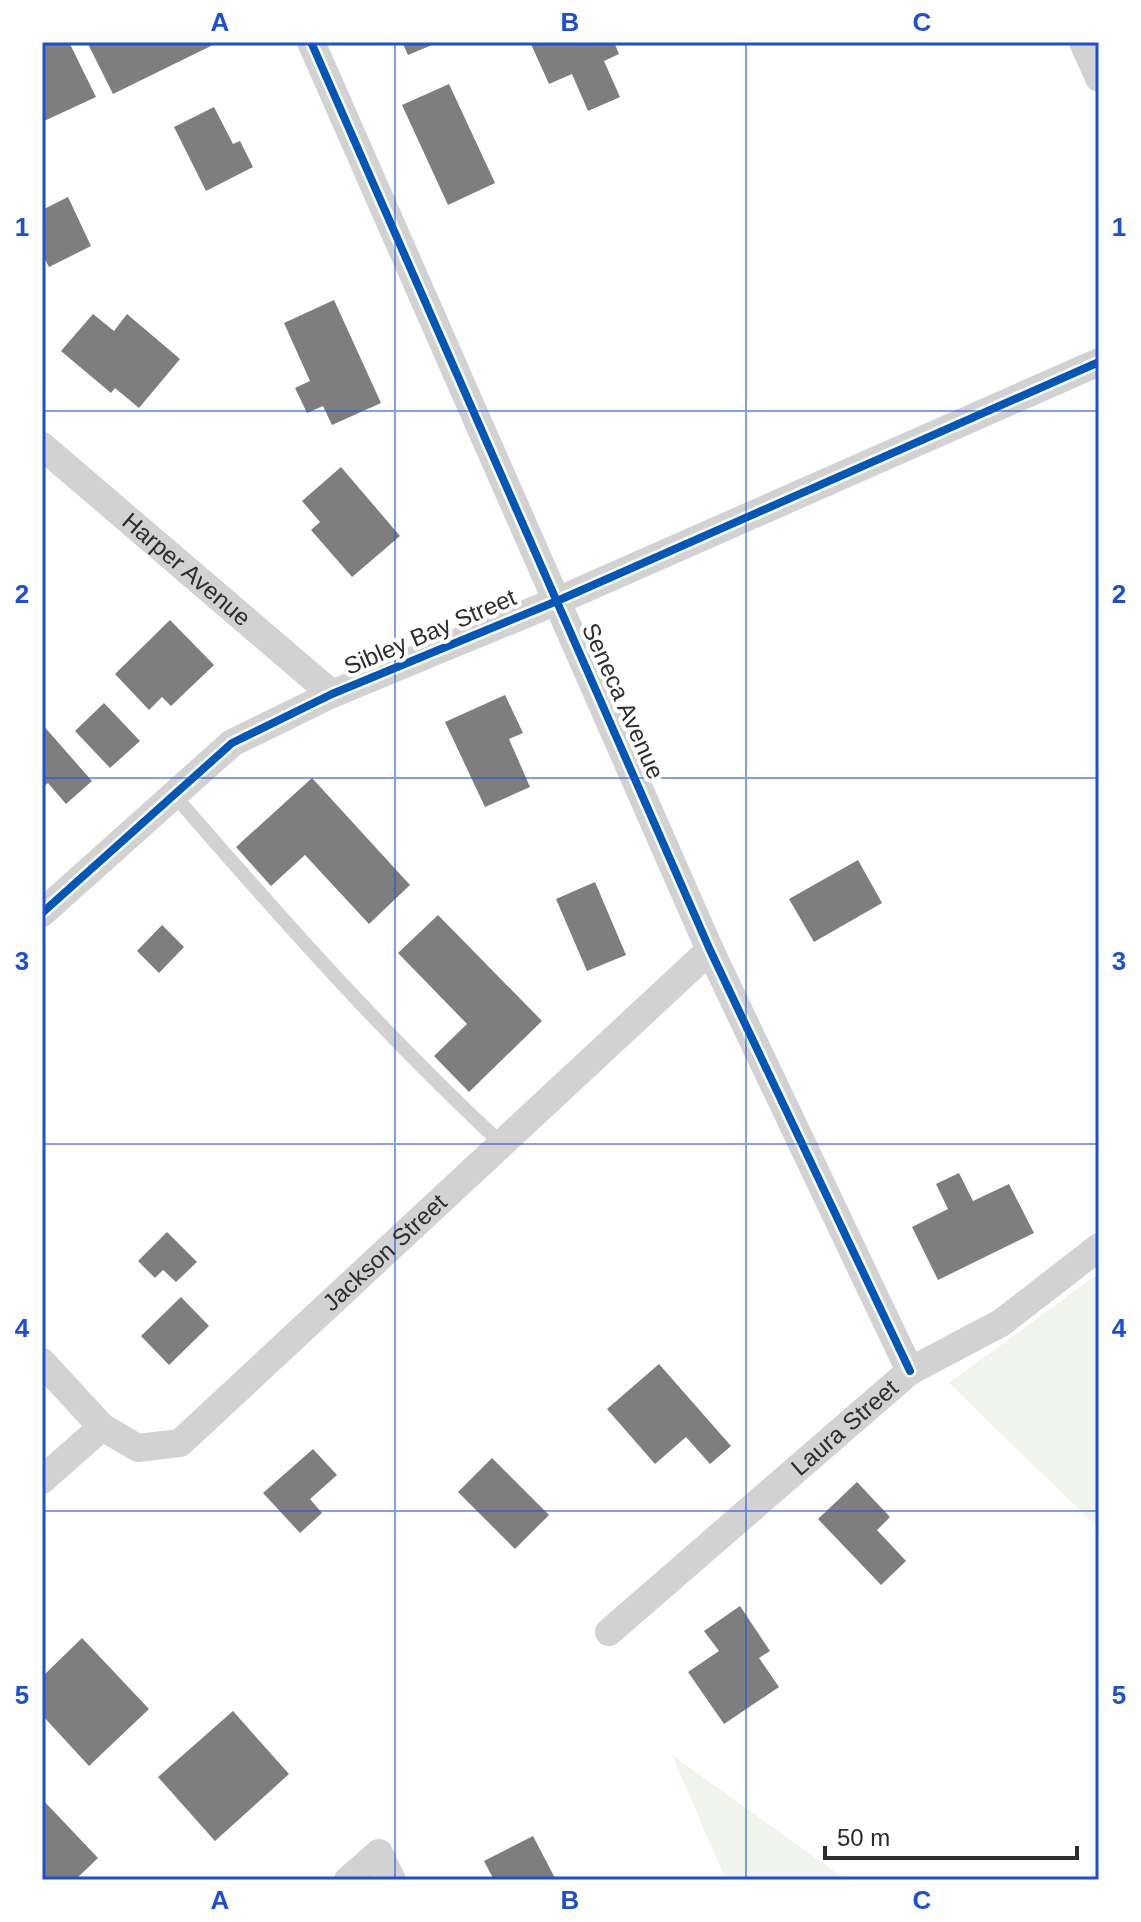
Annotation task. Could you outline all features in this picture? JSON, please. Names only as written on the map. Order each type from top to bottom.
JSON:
[{"type":"street","name":"Seneca Avenue","points":[[311,42],[710,950],[910,1371]]},
{"type":"street","points":[[1083,42],[1099,78]]},
{"type":"street","name":"Sibley Bay Street","points":[[42,913],[232,743],[332,694],[557,601],[1099,362]]},
{"type":"street","name":"Harper Avenue","points":[[42,446],[332,694]]},
{"type":"street","name":"Jackson Street","points":[[42,1362],[102,1427],[138,1448],[180,1443],[710,950]]},
{"type":"street","name":"Laura Street","points":[[609,1632],[910,1371],[1001,1323],[1099,1247]]},
{"type":"street","points":[[42,1480],[102,1427]]},
{"type":"street","points":[[348,1880],[379,1853],[392,1880]]},
{"type":"lane","points":[[174,795],[313,954],[502,1144]]},
{"type":"shaded area","points":[[1099,1273],[1099,1529],[949,1383]]},
{"type":"shaded area","points":[[672,1755],[846,1880],[726,1880]]},
{"type":"building","points":[[69,42],[96,97],[42,122],[42,44]]},
{"type":"building","points":[[87,42],[219,42],[113,94]]},
{"type":"building","points":[[402,42],[439,42],[408,55]]},
{"type":"building","points":[[530,42],[614,42],[619,54],[604,61],[620,97],[588,111],[572,74],[549,84]]},
{"type":"building","points":[[449,84],[495,183],[448,205],[402,105]]},
{"type":"building","points":[[214,107],[233,144],[240,141],[253,167],[206,191],[174,127]]},
{"type":"building","points":[[68,197],[91,246],[49,267],[42,254],[42,210]]},
{"type":"building","points":[[334,300],[381,403],[332,425],[323,406],[307,413],[295,388],[310,381],[284,323]]},
{"type":"building","points":[[93,314],[114,331],[127,314],[180,359],[139,408],[115,388],[111,393],[61,351]]},
{"type":"building","points":[[341,467],[400,536],[352,577],[311,530],[320,522],[302,501]]},
{"type":"building","points":[[170,620],[214,665],[171,706],[162,697],[149,710],[115,674]]},
{"type":"building","points":[[505,695],[523,733],[509,739],[530,787],[485,807],[445,722]]},
{"type":"building","points":[[104,703],[140,741],[110,768],[75,731]]},
{"type":"building","points":[[42,724],[92,781],[66,804],[48,783],[42,788]]},
{"type":"building","points":[[312,778],[410,885],[369,924],[305,855],[271,886],[236,847]]},
{"type":"building","points":[[858,860],[882,903],[814,942],[789,899]]},
{"type":"building","points":[[595,882],[626,955],[587,971],[556,899]]},
{"type":"building","points":[[438,915],[542,1021],[469,1092],[434,1056],[467,1024],[398,953]]},
{"type":"building","points":[[162,925],[184,947],[159,973],[137,951]]},
{"type":"building","points":[[959,1173],[973,1201],[1009,1184],[1034,1233],[938,1280],[912,1227],[948,1209],[936,1184]]},
{"type":"building","points":[[167,1232],[197,1262],[176,1282],[163,1270],[155,1278],[138,1261]]},
{"type":"building","points":[[181,1297],[209,1326],[169,1365],[141,1336]]},
{"type":"building","points":[[659,1364],[731,1446],[710,1464],[686,1437],[655,1464],[607,1409]]},
{"type":"building","points":[[313,1449],[337,1475],[310,1499],[322,1513],[300,1533],[263,1493]]},
{"type":"building","points":[[492,1458],[549,1515],[515,1549],[458,1492]]},
{"type":"building","points":[[857,1482],[890,1517],[877,1530],[906,1561],[881,1585],[818,1519]]},
{"type":"building","points":[[740,1606],[770,1651],[759,1658],[779,1687],[724,1724],[688,1672],[719,1651],[704,1631]]},
{"type":"building","points":[[82,1638],[149,1709],[89,1766],[42,1715],[42,1677]]},
{"type":"building","points":[[233,1711],[289,1774],[215,1841],[158,1777]]},
{"type":"building","points":[[42,1799],[98,1858],[75,1880],[42,1880]]},
{"type":"building","points":[[533,1836],[556,1880],[494,1880],[484,1861]]},
{"type":"cycle path","points":[[311,42],[710,950],[910,1371]]},
{"type":"cycle path","points":[[42,913],[232,743],[332,694],[557,601],[1099,362]]}]
